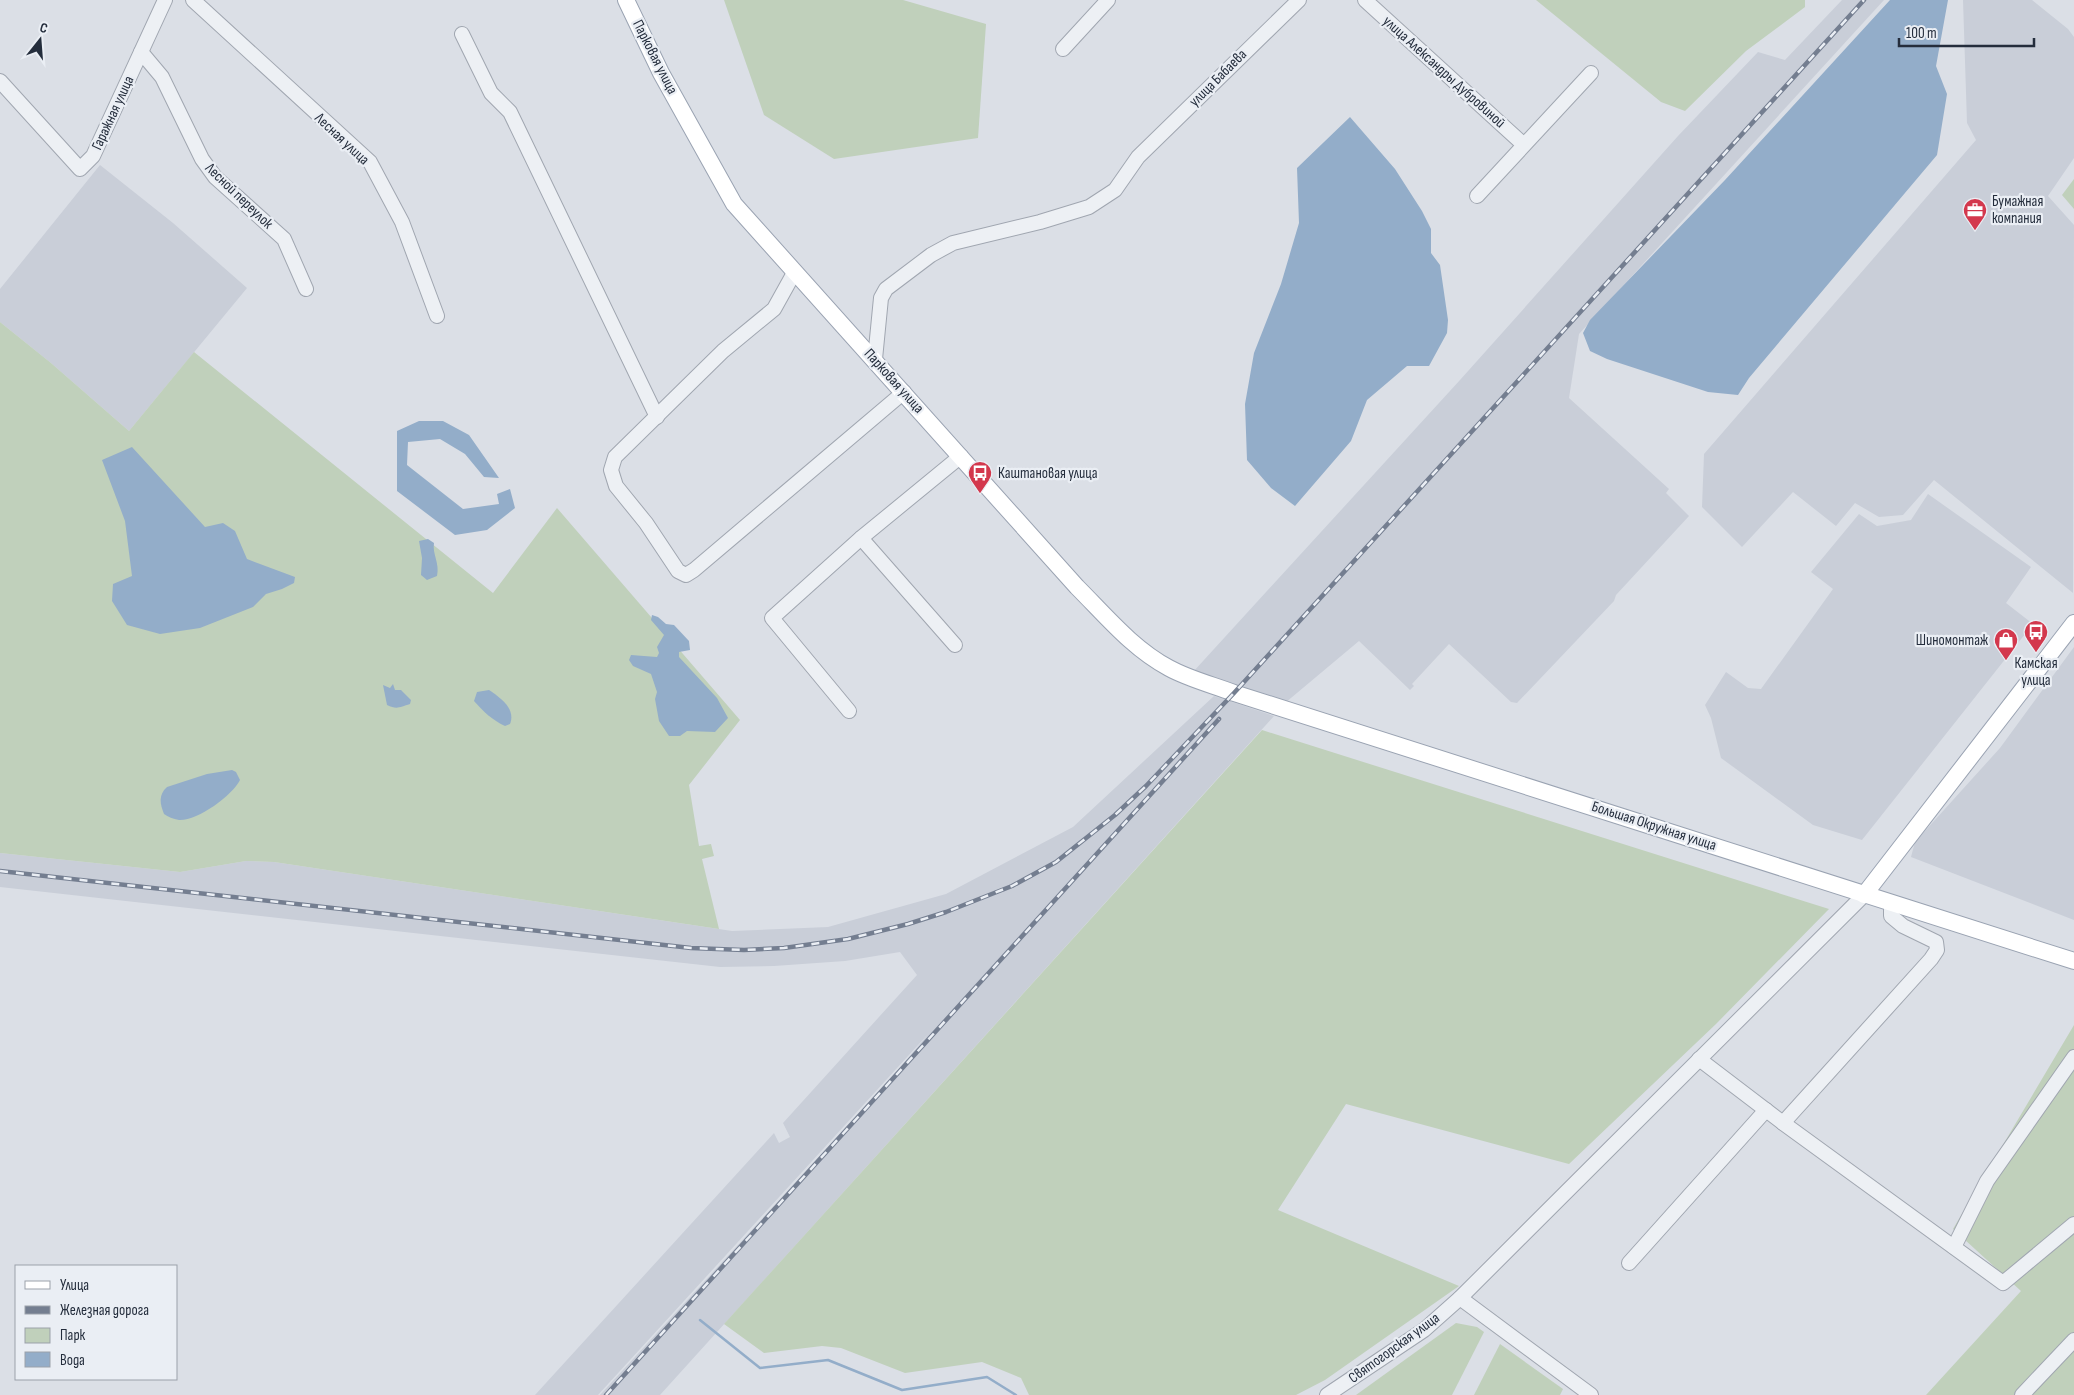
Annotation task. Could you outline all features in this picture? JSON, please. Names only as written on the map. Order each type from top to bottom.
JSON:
[{"type":"main road","name":"Парковая улица","points":[[626,0],[661,73],[734,204],[794,273],[904,392],[1064,572],[1131,642],[1149,656],[1171,669],[1234,693]]},
{"type":"main road","points":[[1864,895],[2074,623]]},
{"type":"main road","name":"Большая Окружная улица","points":[[1234,693],[2074,961]]},
{"type":"street","name":"Гаражная улица","points":[[0,81],[80,169],[93,156],[164,0]]},
{"type":"street","name":"Лесная улица","points":[[194,0],[370,162],[402,222],[437,316]]},
{"type":"street","points":[[1063,48],[1108,0]]},
{"type":"street","name":"улица Бабаева","points":[[874,359],[881,298],[886,289],[931,255],[953,243],[1040,222],[1089,207],[1115,190],[1138,157],[1299,0]]},
{"type":"street","name":"улица Александры Дубровиной","points":[[1365,0],[1523,144]]},
{"type":"street","points":[[462,34],[491,93],[510,112],[657,417]]},
{"type":"street","name":"Лесной переулок","points":[[141,52],[162,77],[202,159],[215,176],[284,239],[306,289]]},
{"type":"street","points":[[1477,196],[1523,144],[1591,73]]},
{"type":"street","points":[[794,273],[774,308],[723,351],[615,457],[611,470],[616,486],[646,523],[678,571],[686,575],[694,570],[904,392]]},
{"type":"street","points":[[849,711],[772,618],[860,538],[961,456]]},
{"type":"street","points":[[860,538],[955,645]]},
{"type":"street","name":"Святогорская улица","points":[[1327,1395],[1424,1330],[1460,1298],[1864,895]]},
{"type":"street","points":[[1783,1123],[1931,960],[1937,950],[1936,942],[1925,934],[1903,926],[1891,916],[1891,903]]},
{"type":"street","points":[[1954,1247],[1987,1181],[2074,1057]]},
{"type":"street","points":[[1700,1059],[1783,1123],[2003,1283],[2074,1224]]},
{"type":"street","points":[[1629,1263],[1766,1110]]},
{"type":"street","points":[[1460,1298],[1590,1395]]},
{"type":"street","points":[[2022,1395],[2074,1340]]},
{"type":"shaded area","points":[[1842,0],[1884,0],[1579,334],[1569,398],[1669,489],[1666,493],[1689,516],[1616,595],[1614,601],[1517,703],[1511,702],[1449,644],[1412,684],[1414,686],[1410,690],[1359,641],[1285,703],[1193,672],[1460,380],[1678,136],[1758,52],[1785,60]]},
{"type":"shaded area","points":[[1963,0],[2032,0],[2068,29],[2074,37],[2074,158],[2048,196],[2074,225],[2073,593],[1934,480],[1903,515],[1879,517],[1855,503],[1836,526],[1793,492],[1742,547],[1702,507],[1704,454],[1976,140],[1967,123]]},
{"type":"shaded area","points":[[100,165],[173,223],[247,288],[129,431],[51,363],[0,322],[0,289]]},
{"type":"shaded area","points":[[1928,494],[2031,567],[2006,603],[2033,624],[1862,840],[1813,825],[1721,758],[1711,718],[1705,705],[1726,672],[1748,688],[1761,689],[1833,589],[1811,572],[1859,514],[1877,526],[1911,520]]},
{"type":"shaded area","points":[[2074,647],[2074,920],[1911,857],[1915,842],[2000,748]]},
{"type":"shaded area","points":[[1214,696],[1274,716],[660,1395],[600,1395],[886,1084],[930,1032],[598,1395],[535,1395],[774,1133],[779,1143],[790,1137],[783,1123],[917,975],[900,952],[845,961],[774,966],[720,967],[0,887],[0,853],[180,872],[246,861],[274,862],[732,931],[828,927],[946,894],[1073,827]]},
{"type":"green space","points":[[724,0],[903,0],[986,24],[978,138],[834,159],[764,115]]},
{"type":"green space","points":[[1536,0],[1805,0],[1805,7],[1746,51],[1685,111],[1661,102]]},
{"type":"green space","points":[[2074,179],[2074,209],[2062,195]]},
{"type":"green space","points":[[0,322],[51,363],[129,431],[194,352],[493,593],[557,508],[740,720],[689,785],[699,846],[711,844],[714,856],[702,859],[719,929],[274,862],[246,861],[180,872],[0,853]]},
{"type":"green space","points":[[1262,730],[1829,909],[1716,1024],[1569,1164],[1346,1104],[1278,1210],[1459,1286],[1325,1380],[1296,1395],[1029,1395],[1021,1378],[982,1362],[905,1373],[841,1348],[822,1346],[764,1353],[724,1324]]},
{"type":"green space","points":[[2074,1025],[2074,1395],[1926,1395],[2021,1291],[1953,1229]]},
{"type":"green space","points":[[1456,1323],[1477,1327],[1484,1332],[1452,1395],[1356,1395]]},
{"type":"green space","points":[[1500,1344],[1563,1389],[1560,1395],[1474,1395]]},
{"type":"water","points":[[1890,0],[1948,0],[1936,66],[1947,94],[1937,155],[1749,378],[1738,395],[1708,392],[1607,359],[1590,351],[1583,333],[1590,320],[1725,180]]},
{"type":"water","points":[[1350,117],[1395,169],[1422,211],[1431,229],[1431,253],[1440,265],[1448,320],[1447,333],[1429,366],[1407,366],[1367,400],[1351,441],[1295,506],[1271,488],[1247,460],[1245,404],[1254,353],[1281,284],[1299,223],[1297,168]]},
{"type":"water","points":[[419,421],[443,421],[469,435],[499,478],[484,477],[465,454],[440,439],[408,442],[407,465],[463,509],[499,504],[497,494],[510,489],[515,508],[487,530],[455,535],[397,491],[397,431]]},
{"type":"water","points":[[132,447],[205,527],[223,523],[235,531],[247,559],[295,577],[294,583],[266,594],[253,607],[200,628],[160,634],[127,625],[112,601],[113,584],[132,576],[125,521],[102,460]]},
{"type":"water","points":[[428,539],[434,543],[438,571],[437,576],[427,580],[421,575],[422,558],[419,541]]},
{"type":"water","points":[[652,615],[658,617],[666,624],[674,625],[689,641],[690,650],[679,652],[679,657],[717,698],[728,718],[715,732],[687,731],[680,736],[669,736],[659,721],[655,699],[657,692],[651,674],[633,666],[629,660],[631,655],[657,657],[659,653],[657,647],[664,635],[651,620]]},
{"type":"water","points":[[393,684],[395,690],[401,690],[411,700],[410,704],[396,708],[387,705],[383,685],[390,688]]},
{"type":"water","points":[[489,690],[506,704],[511,713],[510,724],[505,726],[496,721],[474,701],[477,692]]},
{"type":"water","points":[[232,770],[236,772],[240,780],[236,786],[222,800],[204,812],[179,820],[164,814],[161,800],[162,793],[167,787],[207,774]]},
{"type":"waterway","points":[[700,1320],[760,1368],[828,1360],[902,1390],[987,1377],[1016,1395]]},
{"type":"railway","points":[[0,871],[691,948],[744,950],[784,948],[848,939],[946,912],[1012,886],[1056,862],[1115,815],[1146,786],[1234,693],[1864,0]]},
{"type":"railway","points":[[606,1395],[1219,719]]},
{"type":"place","name":"Бумажная компания","points":[[1975,231]]},
{"type":"place","name":"Каштановая улица","points":[[980,494]]},
{"type":"place","name":"Камская улица","points":[[2036,653]]},
{"type":"place","name":"Шиномонтаж","points":[[2006,661]]}]
